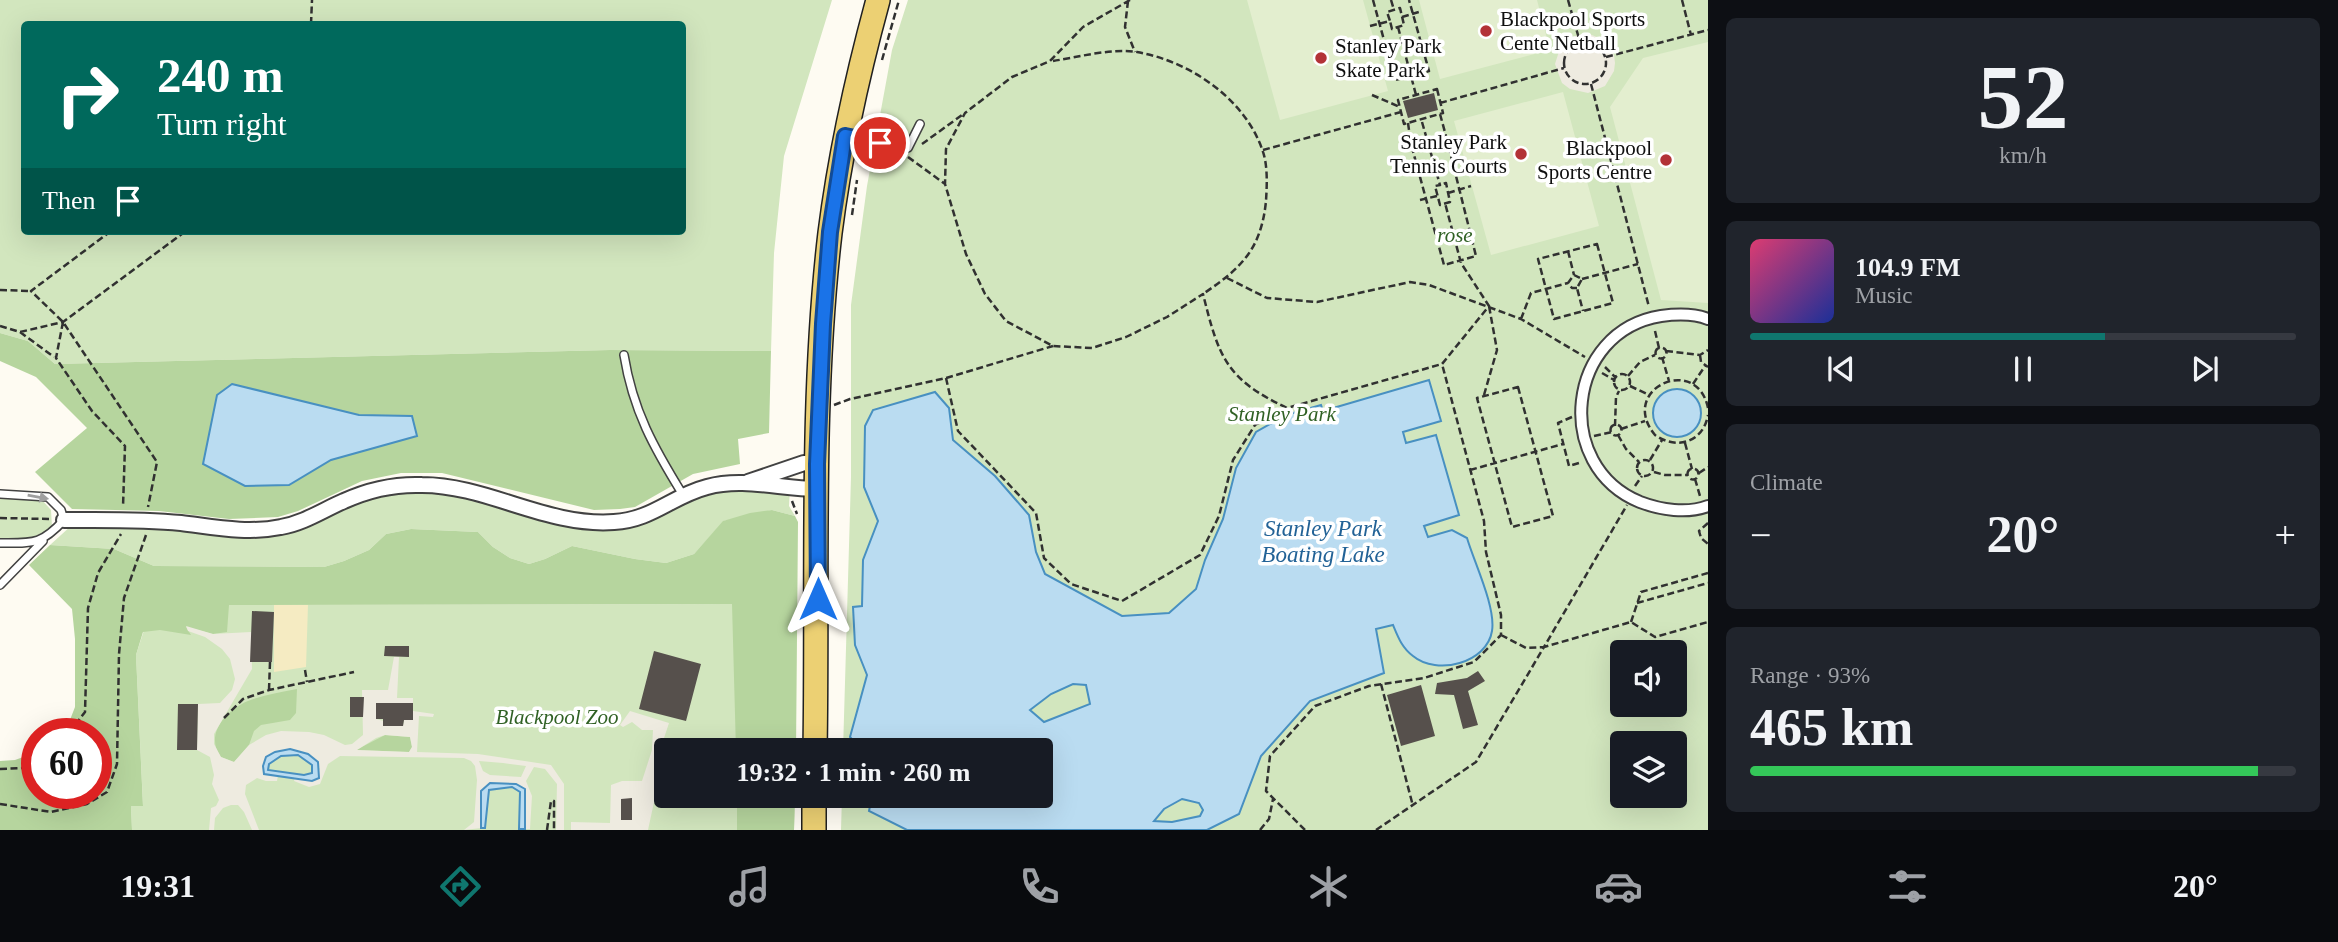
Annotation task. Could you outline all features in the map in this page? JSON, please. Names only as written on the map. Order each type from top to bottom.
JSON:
[{"type":"main road","points":[[815,738],[817,464],[828,251],[845,136],[878,0]]},
{"type":"main road","points":[[814,808],[814,830]]},
{"type":"street","points":[[1708,319],[1677,313],[1652,317],[1629,327],[1610,342],[1594,362],[1583,390],[1580,414],[1584,438],[1592,460],[1609,481],[1633,492],[1653,507],[1678,510],[1708,506]]},
{"type":"street","points":[[747,482],[804,463],[817,464]]},
{"type":"street","points":[[64,520],[180,523],[210,528],[261,530],[305,520],[368,492],[420,485],[447,486],[553,515],[611,523],[635,520],[657,512],[683,495],[709,486],[747,482],[817,489]]},
{"type":"lane","points":[[845,136],[908,148],[920,124]]},
{"type":"lane","points":[[624,355],[627,378],[642,426],[683,495]]},
{"type":"lane","points":[[0,494],[48,497],[61,510],[64,520],[0,585]]},
{"type":"lane","points":[[0,543],[44,540]]},
{"type":"path","points":[[311,21],[312,0]]},
{"type":"path","points":[[879,71],[899,0]]},
{"type":"path","points":[[1373,0],[1395,80],[1429,71],[1409,0]]},
{"type":"path","points":[[1391,0],[1394,10]]},
{"type":"path","points":[[1568,0],[1580,42]]},
{"type":"path","points":[[1682,0],[1691,34]]},
{"type":"path","points":[[1129,1],[1125,27],[1135,52]]},
{"type":"path","points":[[1050,61],[1083,27],[1129,1]]},
{"type":"path","points":[[1400,8],[1404,25],[1392,29],[1387,12],[1394,10],[1400,8]]},
{"type":"path","points":[[1402,17],[1422,11]]},
{"type":"path","points":[[1370,26],[1390,21]]},
{"type":"path","points":[[1398,27],[1416,95]]},
{"type":"path","points":[[1606,57],[1708,30]]},
{"type":"path","points":[[1580,42],[1598,46],[1606,57],[1607,63],[1602,76],[1591,84],[1574,82],[1564,68],[1567,52],[1580,42]]},
{"type":"path","points":[[839,404],[850,399],[946,378],[1053,346],[1092,348],[1126,337],[1167,317],[1226,278],[1248,255],[1263,224],[1267,186],[1263,150],[1244,116],[1213,85],[1182,65],[1135,52],[1050,61],[1012,77],[916,148]]},
{"type":"path","points":[[1440,103],[1564,68]]},
{"type":"path","points":[[1591,84],[1652,317]]},
{"type":"path","points":[[1437,89],[1440,103],[1443,113],[1404,124],[1398,100],[1437,89]]},
{"type":"path","points":[[1371,95],[1400,109]]},
{"type":"path","points":[[1263,150],[1400,109]]},
{"type":"path","points":[[965,113],[946,149],[945,184],[966,254],[985,294],[1006,321],[1053,346]]},
{"type":"path","points":[[1407,122],[1444,265],[1476,256],[1440,114]]},
{"type":"path","points":[[1422,121],[1440,185]]},
{"type":"path","points":[[1411,144],[1446,136]]},
{"type":"path","points":[[906,156],[945,184]]},
{"type":"path","points":[[852,215],[858,177]]},
{"type":"path","points":[[1446,184],[1450,202],[1440,205],[1435,186],[1440,185],[1446,184]]},
{"type":"path","points":[[1448,193],[1471,186]]},
{"type":"path","points":[[1420,200],[1437,196]]},
{"type":"path","points":[[1445,203],[1460,260],[1489,306],[1497,350],[1483,396]]},
{"type":"path","points":[[20,332],[63,322],[181,235]]},
{"type":"path","points":[[1597,244],[1612,303],[1554,319],[1538,259],[1568,251],[1597,244]]},
{"type":"path","points":[[1568,251],[1574,275],[1582,279],[1638,264]]},
{"type":"path","points":[[1521,319],[1531,293],[1568,283],[1574,275]]},
{"type":"path","points":[[1226,278],[1267,298],[1317,302],[1410,282],[1429,285],[1521,319],[1594,362]]},
{"type":"path","points":[[1582,279],[1577,288],[1583,311]]},
{"type":"path","points":[[1568,283],[1572,288],[1577,288]]},
{"type":"path","points":[[0,290],[31,291]]},
{"type":"path","points":[[1203,294],[1224,361],[1243,383],[1287,408]]},
{"type":"path","points":[[946,378],[958,431],[1036,513],[1044,558],[1071,584],[1122,601],[1200,555],[1219,516],[1233,460],[1255,425],[1287,408],[1442,364],[1489,306]]},
{"type":"path","points":[[0,326],[20,332],[56,358]]},
{"type":"path","points":[[1655,331],[1660,348]]},
{"type":"path","points":[[1664,346],[1667,356],[1657,359],[1655,349],[1660,348],[1664,346]]},
{"type":"path","points":[[1665,351],[1700,355],[1708,350]]},
{"type":"path","points":[[1628,376],[1640,362],[1656,354]]},
{"type":"path","points":[[1693,384],[1706,366],[1700,360],[1700,355]]},
{"type":"path","points":[[1662,357],[1669,381]]},
{"type":"path","points":[[1305,830],[1266,790],[1270,756],[1315,706],[1369,686],[1424,678],[1474,662],[1501,635],[1501,615],[1486,552],[1484,520],[1442,364]]},
{"type":"path","points":[[1606,367],[1615,377]]},
{"type":"path","points":[[1615,377],[1620,374],[1628,376]]},
{"type":"path","points":[[1628,376],[1630,386]]},
{"type":"path","points":[[1615,377],[1614,384],[1620,390]]},
{"type":"path","points":[[1708,406],[1700,390],[1681,380],[1669,381],[1654,389],[1645,408],[1646,421],[1655,435],[1673,443],[1685,443],[1706,429],[1708,415]]},
{"type":"path","points":[[1615,426],[1616,397],[1620,390],[1630,386],[1649,395]]},
{"type":"path","points":[[1518,387],[1536,452],[1553,516],[1512,527],[1477,398],[1518,387]]},
{"type":"path","points":[[1569,466],[1558,423],[1580,414]]},
{"type":"path","points":[[1621,429],[1646,421]]},
{"type":"path","points":[[1620,424],[1622,434],[1613,436],[1610,427],[1615,426],[1620,424]]},
{"type":"path","points":[[1596,435],[1612,432]]},
{"type":"path","points":[[1618,435],[1639,462]]},
{"type":"path","points":[[1639,462],[1650,460],[1662,440]]},
{"type":"path","points":[[1685,443],[1692,469]]},
{"type":"path","points":[[1470,470],[1563,444]]},
{"type":"path","points":[[1650,460],[1653,472]]},
{"type":"path","points":[[1639,462],[1637,470],[1642,475],[1653,472],[1688,475]]},
{"type":"path","points":[[1698,473],[1708,467]]},
{"type":"path","points":[[1697,468],[1699,478],[1690,480],[1687,471],[1692,469],[1697,468]]},
{"type":"path","points":[[1376,830],[1476,762],[1624,513],[1642,475]]},
{"type":"path","points":[[1695,479],[1699,495]]},
{"type":"path","points":[[0,518],[64,520]]},
{"type":"path","points":[[1707,522],[1699,535],[1708,544]]},
{"type":"path","points":[[1631,622],[1641,592],[1708,573]]},
{"type":"path","points":[[1637,603],[1708,583]]},
{"type":"path","points":[[1501,635],[1526,648],[1544,647],[1631,622],[1655,637],[1708,622]]},
{"type":"path","points":[[269,690],[270,662]]},
{"type":"path","points":[[305,670],[307,682]]},
{"type":"path","points":[[224,718],[243,699],[269,690],[354,672]]},
{"type":"path","points":[[1381,684],[1413,806]]},
{"type":"path","points":[[0,769],[21,768]]},
{"type":"path","points":[[1260,830],[1269,819],[1273,799]]},
{"type":"path","points":[[547,830],[551,800],[554,801],[554,830]]},
{"type":"green space","points":[[0,0],[832,0],[784,156],[774,253],[771,351],[610,350],[55,364],[28,341],[0,333]]},
{"type":"green space","name":"Stanley Park","points":[[908,0],[1708,0],[1708,830],[841,830],[842,808],[1053,808],[1053,738],[843,738],[851,477],[851,305],[867,186],[892,50]]},
{"type":"green space","name":"Stanley Park Skate Park","points":[[1247,0],[1363,0],[1388,91],[1280,120]]},
{"type":"green space","name":"Blackpool Sports Cente Netball","points":[[1419,0],[1537,0],[1550,50],[1440,79]]},
{"type":"green space","name":"Blackpool Sports Centre","points":[[1708,42],[1708,303],[1661,300],[1610,107],[1643,58]]},
{"type":"green space","name":"Stanley Park Tennis Courts","points":[[1563,92],[1599,226],[1491,255],[1454,121]]},
{"type":"green space","points":[[0,333],[28,341],[55,364],[610,350],[771,351],[769,433],[738,439],[740,464],[693,474],[635,507],[620,509],[594,510],[442,473],[401,473],[362,481],[298,511],[278,517],[229,519],[159,511],[72,509],[35,472],[87,428],[36,377],[0,361]]},
{"type":"green space","points":[[420,485],[611,522],[709,486],[790,487],[789,506],[795,516],[772,510],[724,521],[694,554],[666,563],[572,546],[529,564],[510,558],[493,547],[478,532],[411,529],[386,534],[369,550],[324,567],[154,566],[114,549],[50,545],[72,525],[261,530],[345,500]]},
{"type":"green space","points":[[0,499],[41,499],[51,510],[52,527],[41,538],[0,538]]},
{"type":"green space","points":[[772,510],[795,516],[798,522],[796,738],[736,738],[732,604],[229,605],[227,632],[213,634],[186,627],[191,635],[160,630],[143,632],[136,655],[143,806],[131,806],[132,830],[0,830],[0,761],[21,758],[21,809],[112,809],[112,718],[71,718],[75,707],[72,609],[29,565],[50,545],[114,549],[154,566],[324,567],[369,550],[386,534],[411,529],[478,532],[493,547],[510,558],[529,564],[572,546],[666,563],[694,554],[723,521]]},
{"type":"green space","name":"Blackpool Zoo","points":[[741,596],[791,738],[654,738],[654,808],[795,808],[794,830],[132,830],[131,806],[143,805],[136,655],[152,605],[732,604]]},
{"type":"green space","points":[[297,689],[296,713],[290,720],[261,725],[254,731],[249,745],[234,762],[221,757],[216,749],[216,732],[232,710],[254,699]]},
{"type":"green space","points":[[385,735],[410,737],[412,747],[409,752],[356,750]]},
{"type":"green space","points":[[737,808],[795,808],[794,830],[737,830]]},
{"type":"sand","points":[[274,605],[308,605],[306,667],[274,672]]},
{"type":"shaded area","points":[[1587,33],[1604,40],[1614,55],[1615,63],[1614,71],[1605,86],[1588,93],[1570,89],[1562,83],[1555,64],[1561,45],[1568,38]]},
{"type":"shaded area","points":[[186,626],[213,634],[251,632],[252,669],[214,734],[214,744],[221,757],[234,762],[249,745],[266,735],[281,731],[309,732],[324,735],[345,745],[352,744],[363,735],[362,690],[388,690],[394,657],[399,657],[397,698],[413,698],[413,703],[377,703],[376,719],[403,726],[404,720],[413,720],[413,711],[434,714],[433,717],[419,716],[417,752],[478,754],[551,765],[564,784],[564,830],[556,830],[557,784],[545,769],[534,767],[526,781],[532,796],[530,829],[525,829],[526,793],[516,784],[490,783],[481,791],[481,828],[464,830],[474,822],[477,780],[475,766],[471,761],[464,758],[340,756],[328,764],[320,784],[309,787],[294,781],[295,777],[301,778],[320,769],[290,749],[266,757],[267,775],[278,775],[277,781],[257,778],[246,785],[245,794],[259,830],[252,830],[238,805],[231,805],[223,808],[215,818],[214,830],[209,830],[211,808],[216,806],[219,800],[212,784],[214,775],[210,757],[197,750],[198,704],[220,703],[232,690],[235,679],[230,659],[222,649],[205,637],[188,631]],"holes":[[[385,735],[410,737],[412,747],[409,752],[357,750]],[[479,761],[503,763],[526,766],[521,777],[490,775],[483,771]]]},
{"type":"shaded area","points":[[630,711],[669,723],[664,738],[654,738],[654,802],[648,830],[571,830],[571,822],[610,823],[611,785],[622,781],[642,781],[652,750],[653,730],[642,730],[632,722],[623,727],[620,725]]},
{"type":"water","name":"Stanley Park Boating Lake","points":[[1429,380],[1441,421],[1403,432],[1406,443],[1436,435],[1459,515],[1424,526],[1428,537],[1452,530],[1467,538],[1491,610],[1492,631],[1481,651],[1460,663],[1435,665],[1423,662],[1409,653],[1393,625],[1376,629],[1384,673],[1310,701],[1261,756],[1239,814],[1207,830],[907,830],[869,811],[870,808],[1053,808],[1053,738],[850,737],[867,675],[855,645],[853,607],[862,606],[863,560],[878,521],[864,487],[865,426],[873,410],[935,392],[949,408],[953,440],[995,476],[1029,515],[1036,552],[1045,574],[1122,616],[1169,613],[1196,589],[1223,519],[1236,468],[1256,432],[1286,415],[1321,405],[1323,411]],"holes":[[[1073,684],[1086,685],[1090,704],[1044,722],[1030,710],[1051,694]],[[1182,799],[1199,803],[1203,810],[1200,816],[1172,822],[1154,821],[1164,809]]]},
{"type":"water","points":[[232,384],[359,415],[412,416],[417,436],[331,460],[289,485],[245,486],[203,464],[217,395]]},
{"type":"water","points":[[1677,389],[1694,396],[1701,413],[1694,430],[1677,437],[1660,430],[1653,413],[1660,396]]},
{"type":"water","points":[[290,749],[308,754],[318,762],[319,778],[312,781],[264,774],[266,757]],"holes":[[[298,755],[312,765],[312,773],[304,775],[268,770],[269,764],[281,756]]]},
{"type":"water","points":[[490,783],[516,784],[525,789],[525,829],[519,829],[520,792],[512,787],[489,790],[485,828],[481,828],[481,791]]},
{"type":"building","points":[[1434,93],[1438,110],[1408,118],[1403,101]]},
{"type":"building","points":[[252,611],[274,612],[272,662],[250,662]]},
{"type":"building","points":[[385,646],[409,646],[409,657],[384,656]]},
{"type":"building","points":[[654,651],[701,664],[686,721],[639,709]]},
{"type":"building","points":[[1478,671],[1485,681],[1468,691],[1478,725],[1463,729],[1454,695],[1435,694],[1437,683],[1467,678]]},
{"type":"building","points":[[1421,685],[1435,736],[1401,746],[1387,695]]},
{"type":"building","points":[[350,697],[364,697],[363,717],[350,717]]},
{"type":"building","points":[[376,703],[413,703],[413,720],[404,720],[403,726],[383,726],[383,719],[376,719]]},
{"type":"building","points":[[178,704],[198,704],[197,750],[177,750]]},
{"type":"building","points":[[632,798],[632,820],[621,820],[621,799]]},
{"type":"place","name":"Blackpool Sports Cente Netball","points":[[1486,31]]},
{"type":"place","name":"Stanley Park Skate Park","points":[[1321,58]]},
{"type":"place","name":"Stanley Park Tennis Courts","points":[[1521,154]]},
{"type":"place","name":"Blackpool Sports Centre","points":[[1666,160]]},
{"type":"route","points":[[818,599],[817,464],[830,232],[845,136],[880,143]]},
{"type":"park label","name":"rose","points":[[1455,235]]}]
